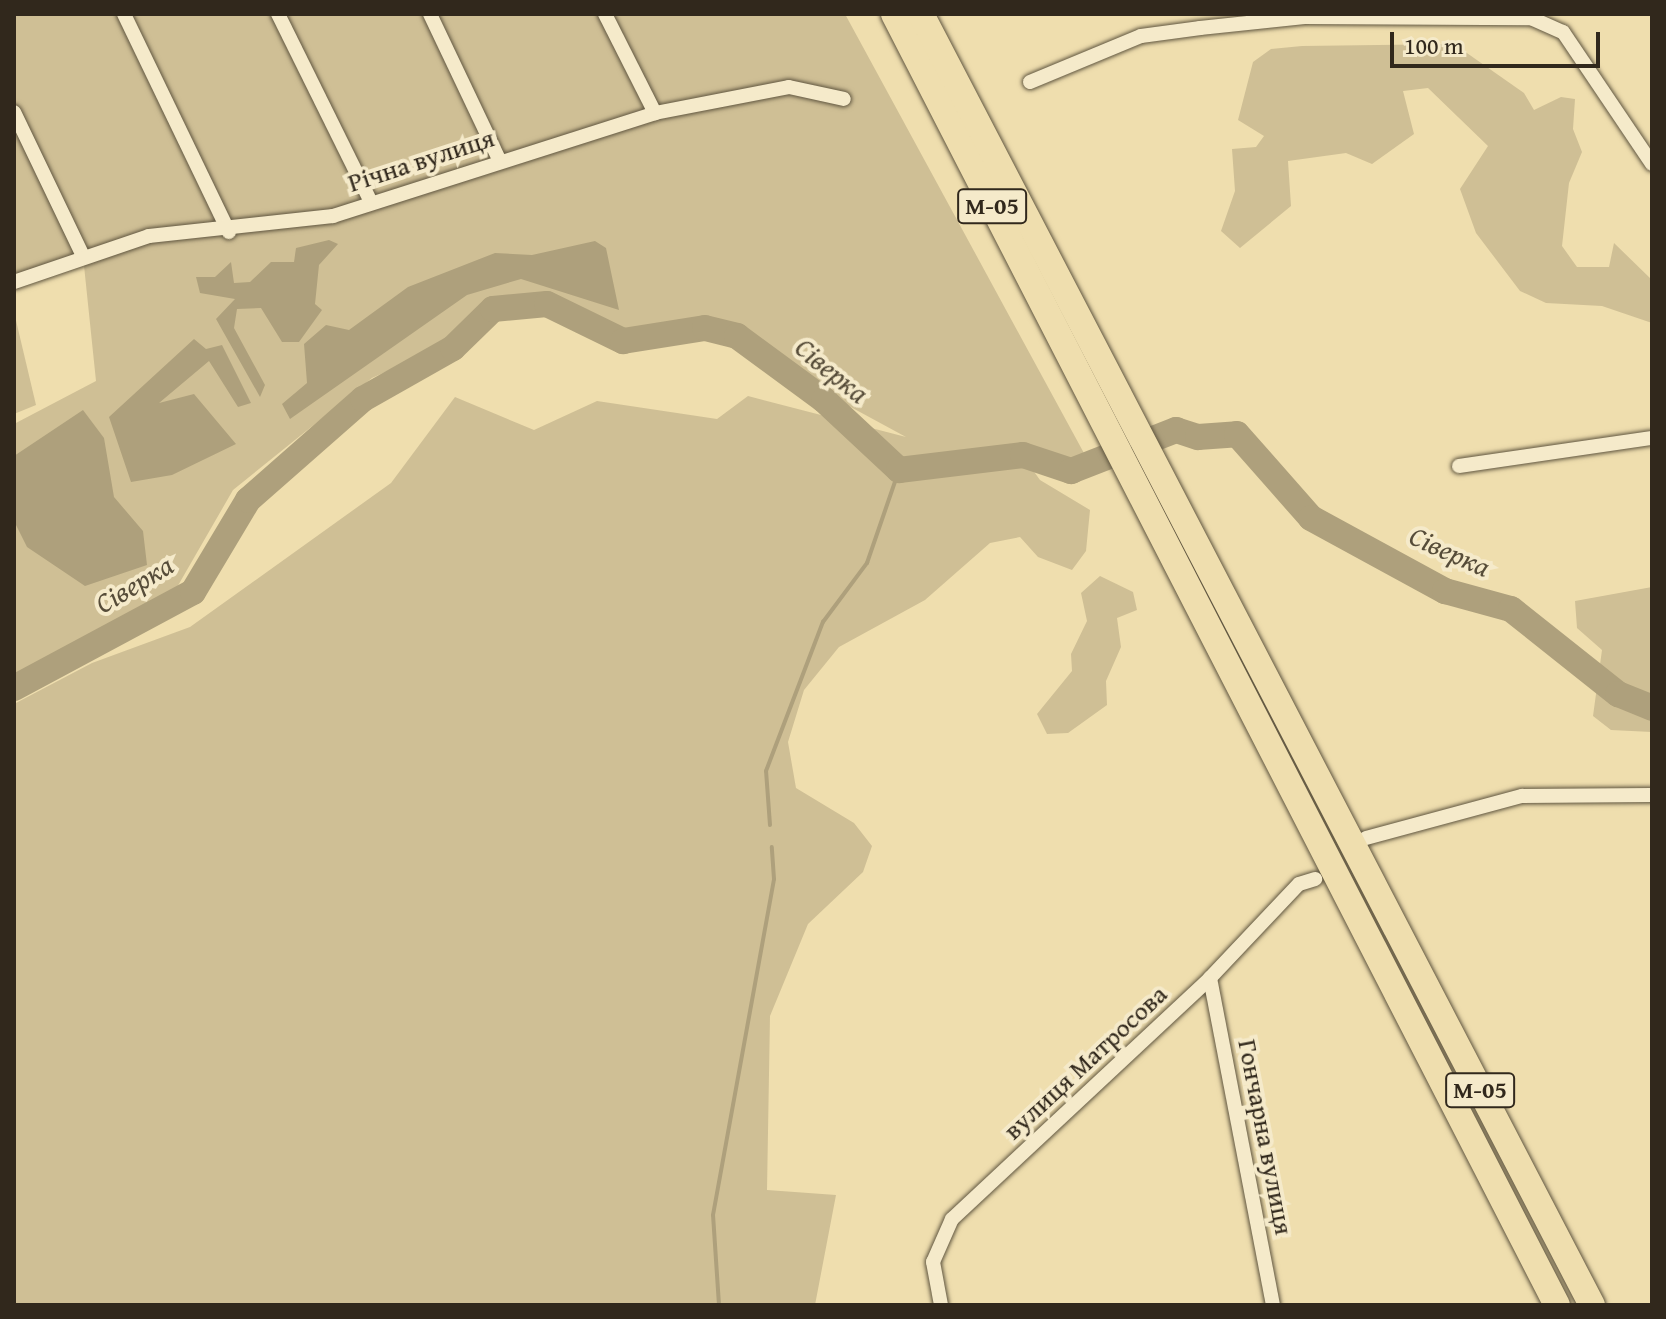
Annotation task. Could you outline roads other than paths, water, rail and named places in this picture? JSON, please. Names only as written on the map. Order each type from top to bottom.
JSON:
[{"type":"highway","name":"М-05","points":[[894,14],[1156,499],[1319,840],[1356,882],[1592,1305]]},
{"type":"highway","name":"М-05","points":[[921,14],[1101,393]]},
{"type":"highway","name":"М-05","points":[[1156,499],[1354,833],[1356,882],[1557,1305]]},
{"type":"street","points":[[124,14],[229,232]]},
{"type":"street","points":[[278,14],[370,200]]},
{"type":"street","points":[[430,14],[499,159]]},
{"type":"street","points":[[605,14],[655,113]]},
{"type":"street","points":[[1030,82],[1141,36],[1302,16],[1549,22],[1652,164]]},
{"type":"street","name":"Річна вулиця","points":[[14,282],[149,236],[229,232],[333,216],[370,200],[655,113],[789,87],[844,99]]},
{"type":"street","points":[[14,112],[83,256]]},
{"type":"street","points":[[1459,466],[1652,438]]},
{"type":"street","points":[[1354,833],[1522,796],[1652,795]]},
{"type":"street","name":"вулиця Матросова","points":[[941,1305],[933,1262],[952,1219],[1210,978],[1299,884],[1315,879]]},
{"type":"street","name":"Гончарна вулиця","points":[[1210,978],[1273,1305]]},
{"type":"waterway","name":"Сіверка","points":[[14,688],[193,592],[248,500],[363,399],[453,348],[493,309],[547,304],[623,341],[705,328],[737,336],[824,400],[899,470],[1023,455],[1071,471],[1176,430],[1198,437],[1237,434],[1311,518],[1445,591],[1511,609],[1618,694],[1652,708]]},
{"type":"waterway","points":[[770,825],[766,771],[823,622],[867,563],[899,470]]},
{"type":"waterway","points":[[719,1305],[713,1215],[774,879],[772,847]]}]
